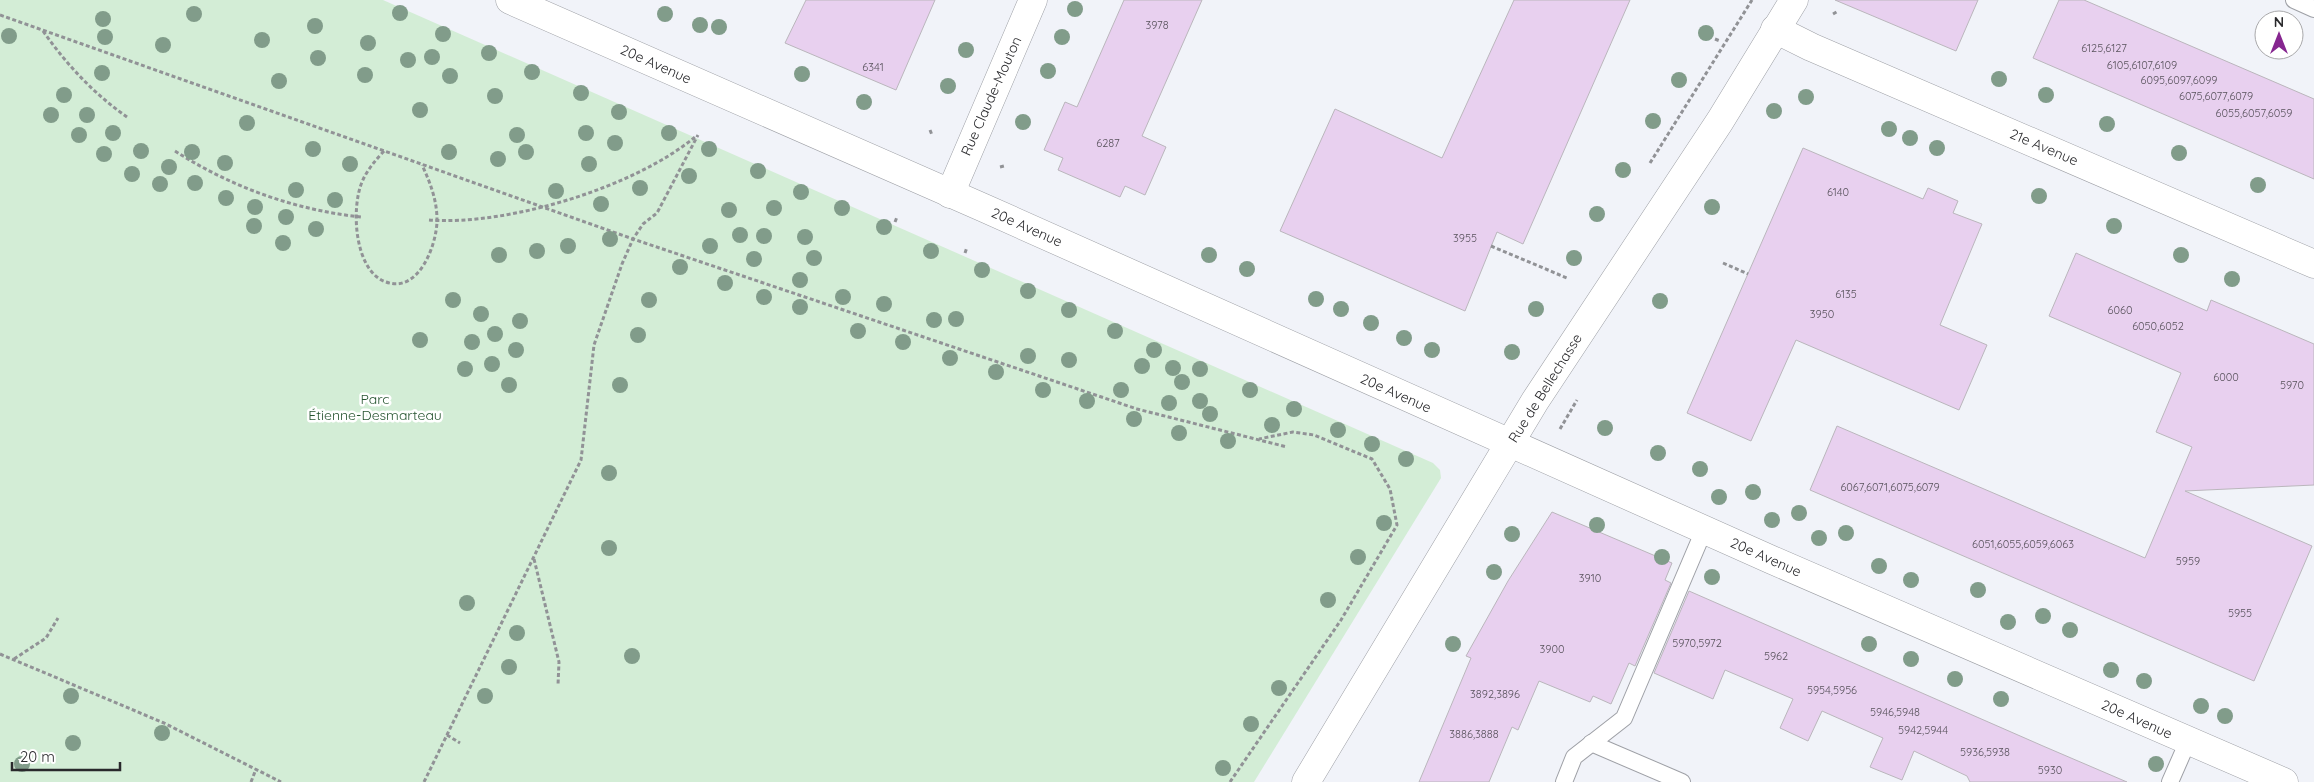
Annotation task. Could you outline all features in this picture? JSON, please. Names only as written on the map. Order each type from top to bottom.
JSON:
[{"type":"street","name":"20e Avenue","points":[[510,0],[1704,530],[2188,742],[2284,782]]},
{"type":"street","name":"Rue Claude-Mouton","points":[[950,194],[1033,0]]},
{"type":"street","name":"Rue de Bellechasse","points":[[1306,782],[1535,401],[1720,121],[1794,0]]},
{"type":"street","name":"21e Avenue","points":[[1775,29],[1811,47],[2314,264]]},
{"type":"lane","points":[[2294,0],[2314,9]]},
{"type":"lane","points":[[1564,782],[1574,757],[1624,718],[1704,530]]},
{"type":"lane","points":[[2170,782],[2188,742]]},
{"type":"lane","points":[[1591,743],[1682,782]]},
{"type":"path","points":[[1833,14],[1838,11]]},
{"type":"path","points":[[0,15],[633,239],[1137,409],[1286,447]]},
{"type":"path","points":[[43,31],[74,72],[110,105],[127,117]]},
{"type":"path","points":[[1715,39],[1720,41]]},
{"type":"path","points":[[930,130],[932,135]]},
{"type":"path","points":[[424,782],[581,460],[594,345],[633,239],[643,224],[657,213],[698,134],[680,150],[630,177],[564,201],[488,217],[429,220]]},
{"type":"path","points":[[175,151],[224,179],[281,201],[330,213],[361,217]]},
{"type":"path","points":[[384,151],[371,166],[362,183],[356,202],[356,216],[359,245],[367,265],[378,278],[387,283],[399,284],[410,279],[421,268],[435,236],[437,220],[430,182],[421,164]]},
{"type":"path","points":[[895,222],[897,217]]},
{"type":"path","points":[[1491,246],[1567,278]]},
{"type":"path","points":[[965,253],[967,247]]},
{"type":"path","points":[[1723,263],[1748,274]]},
{"type":"path","points":[[1230,782],[1340,620],[1397,525],[1390,489],[1372,459],[1314,435],[1293,432],[1258,440]]},
{"type":"path","points":[[534,559],[559,662],[558,685]]},
{"type":"path","points":[[14,659],[46,638],[58,618]]},
{"type":"path","points":[[0,654],[164,723],[281,782]]},
{"type":"path","points":[[447,735],[460,743]]},
{"type":"path","points":[[251,782],[256,770]]},
{"type":"green space","name":"Parc Étienne-Desmarteau","points":[[0,0],[383,0],[1433,463],[1440,470],[1441,478],[1254,782],[0,782]]},
{"type":"building","points":[[806,0],[935,0],[896,90],[785,43]]},
{"type":"building","points":[[1124,0],[1202,0],[1142,136],[1166,147],[1145,195],[1125,186],[1120,197],[1058,170],[1063,158],[1044,150],[1065,102],[1077,107]]},
{"type":"building","points":[[1514,0],[1630,0],[1523,244],[1497,232],[1465,311],[1280,231],[1335,109],[1442,158]]},
{"type":"building","points":[[1835,0],[1978,0],[1956,51]]},
{"type":"building","points":[[2059,0],[2084,0],[2314,99],[2314,179],[2033,58]]},
{"type":"building","points":[[1803,148],[1923,199],[1928,188],[1958,201],[1953,213],[1982,224],[1940,325],[1987,345],[1959,410],[1796,340],[1751,441],[1687,413]]},
{"type":"building","points":[[2076,253],[2207,311],[2211,300],[2314,344],[2314,485],[2185,491],[2312,546],[2254,681],[1810,490],[1837,426],[2145,558],[2192,447],[2156,432],[2181,373],[2049,316]]},
{"type":"building","points":[[1552,512],[1672,563],[1665,580],[1671,583],[1635,666],[1629,663],[1611,704],[1593,696],[1590,702],[1539,681],[1518,730],[1512,727],[1489,782],[1419,782],[1471,658],[1466,656],[1508,581]]},
{"type":"building","points":[[1689,591],[2127,782],[1970,782],[1967,776],[1914,751],[1902,780],[1870,767],[1883,738],[1822,711],[1808,741],[1780,728],[1793,699],[1725,670],[1713,699],[1654,673]]}]
